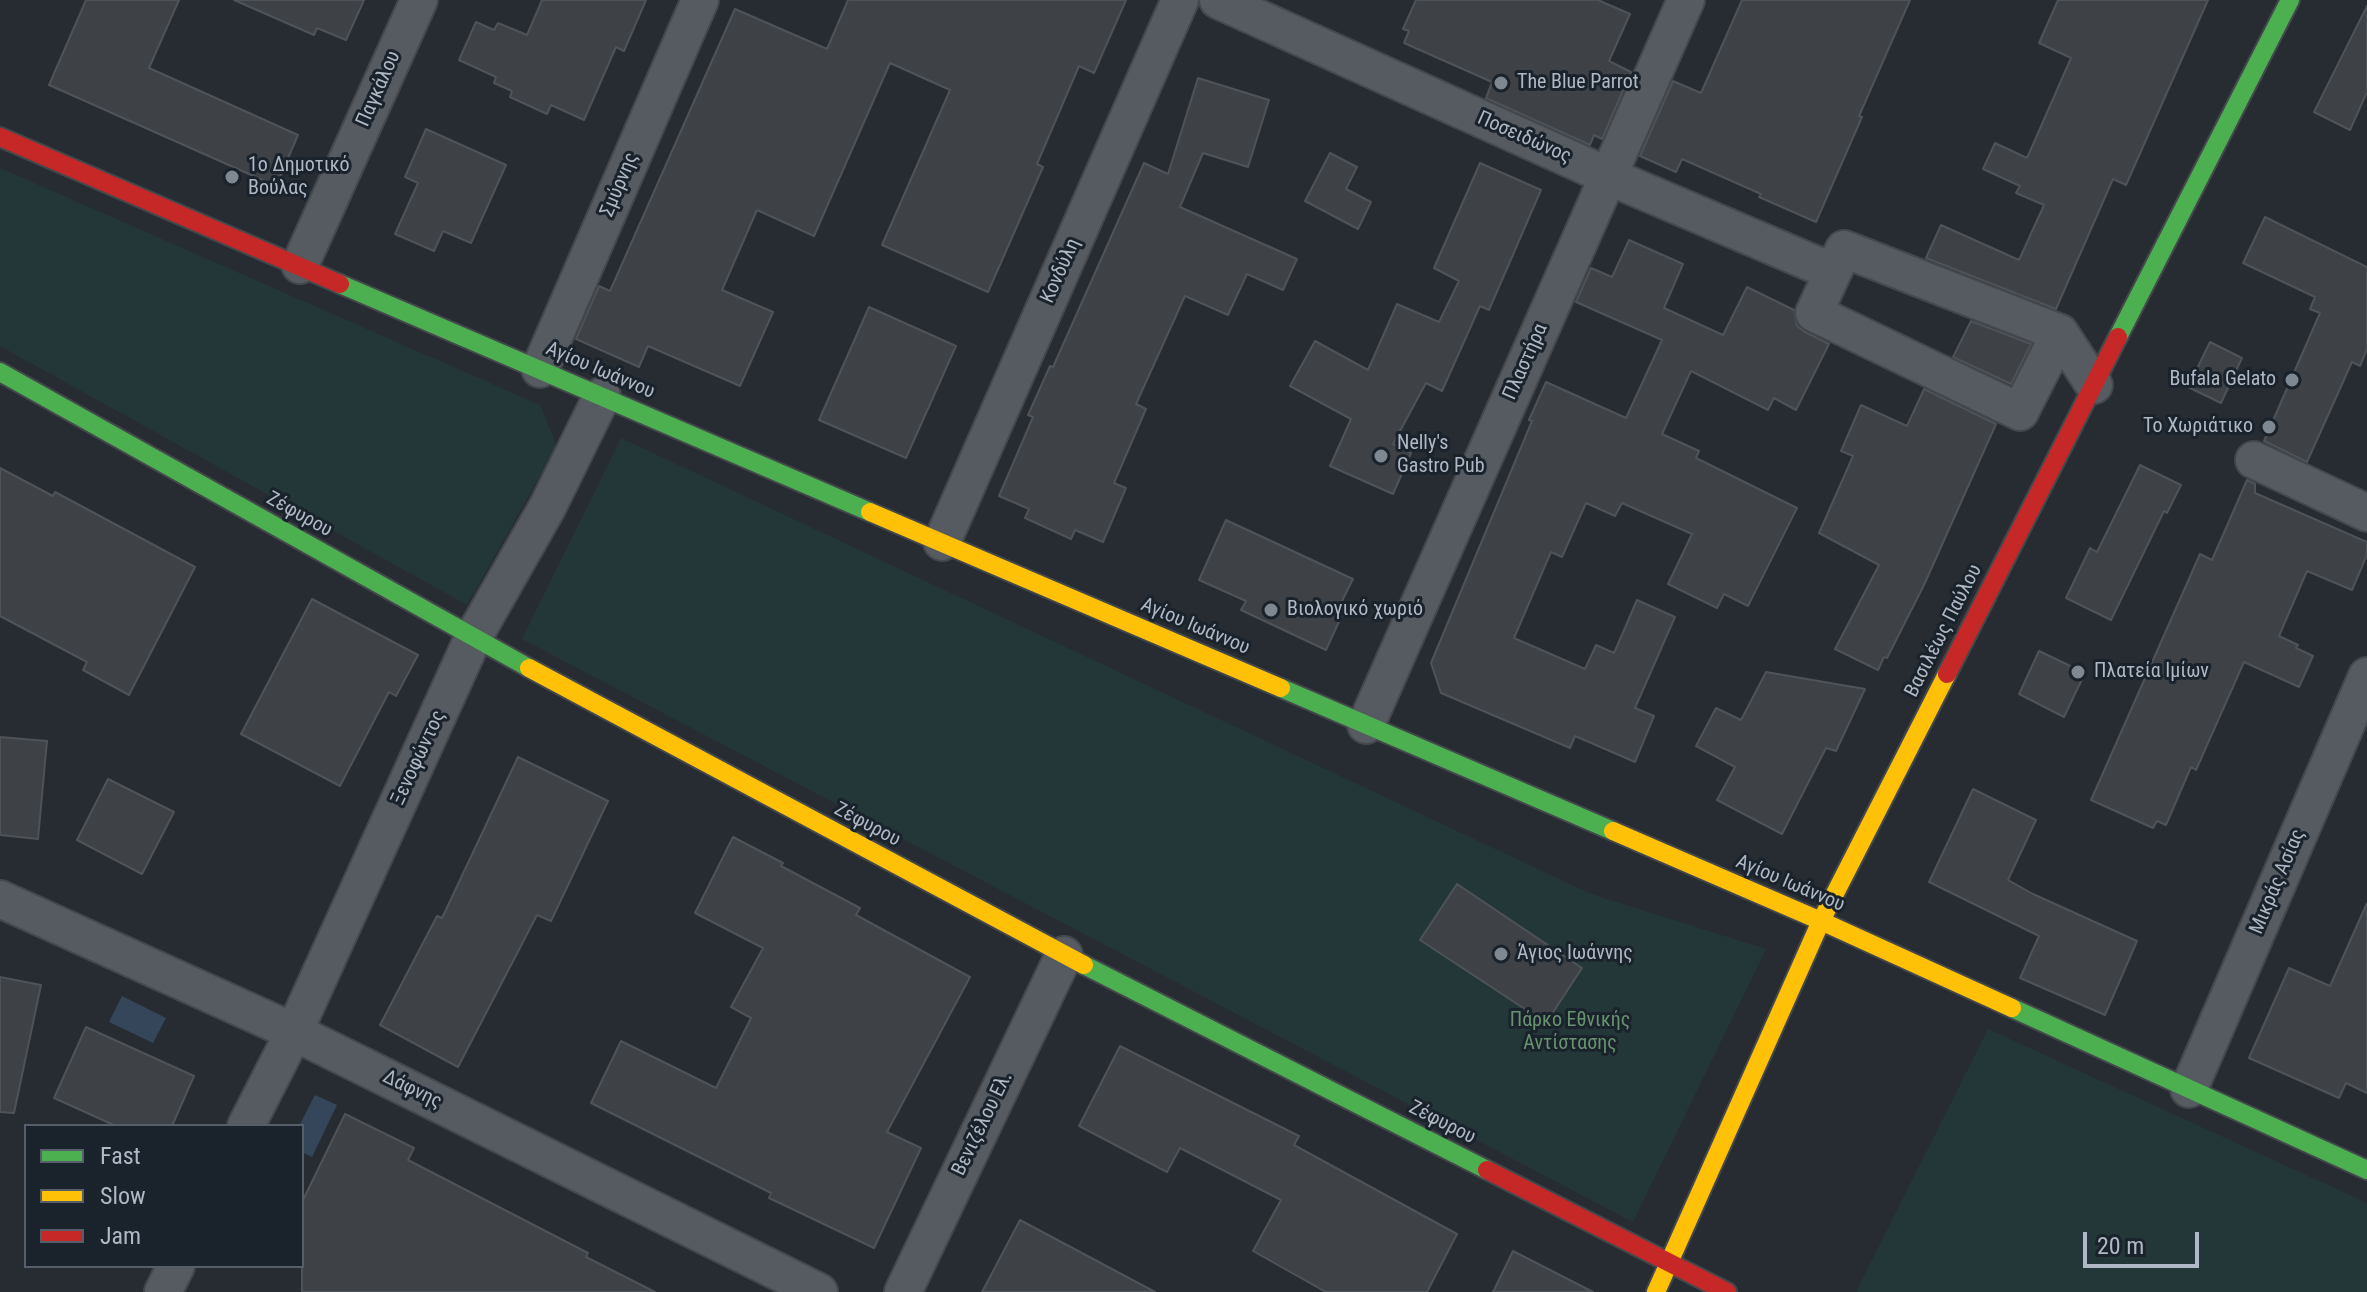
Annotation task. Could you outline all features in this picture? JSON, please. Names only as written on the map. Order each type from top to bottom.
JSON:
[{"type":"street","name":"Παγκάλου","points":[[300,265],[419,0]]},
{"type":"street","name":"Σμύρνης","points":[[540,369],[700,0]]},
{"type":"street","name":"Κονδύλη","points":[[942,542],[1180,0]]},
{"type":"street","name":"Ποσειδώνος","points":[[1218,0],[1608,176],[1833,272]]},
{"type":"street","name":"Πλαστήρα","points":[[1366,725],[1686,0]]},
{"type":"street","name":"Βασιλέως Παύλου","points":[[1656,1292],[1821,921],[2290,0]]},
{"type":"street","name":"Αγίου Ιωάννου","points":[[0,137],[1821,921],[2367,1170]]},
{"type":"street","points":[[2060,333],[2020,412],[1814,313],[1844,249],[2060,333],[2094,385]]},
{"type":"street","name":"Ζέφυρου","points":[[0,372],[473,638],[1064,955],[1727,1292]]},
{"type":"street","name":"Ξενοφώντος","points":[[247,1124],[294,1032],[473,638],[548,506],[602,396]]},
{"type":"street","points":[[2254,460],[2367,513]]},
{"type":"street","name":"Μικράς Ασίας","points":[[2189,1089],[2367,676]]},
{"type":"street","name":"Δάφνης","points":[[0,899],[294,1032],[819,1292]]},
{"type":"street","name":"Βενιζέλου Ελ.","points":[[903,1292],[1064,955]]},
{"type":"street","points":[[163,1292],[175,1268]]},
{"type":"green space","points":[[0,168],[540,405],[557,446],[467,605],[0,346]]},
{"type":"green space","name":"Πάρκο Εθνικής Αντίστασης","points":[[621,438],[1591,894],[1766,949],[1633,1222],[522,639]]},
{"type":"green space","points":[[1988,1029],[2367,1203],[2367,1292],[1856,1292]]},
{"type":"water","points":[[122,996],[166,1018],[153,1043],[109,1022]]},
{"type":"water","points":[[315,1095],[337,1105],[312,1157],[304,1153],[304,1124],[300,1124]]},
{"type":"building","points":[[86,0],[179,0],[149,68],[298,135],[276,186],[49,85]]},
{"type":"building","points":[[234,0],[364,0],[346,40],[317,28],[314,35]]},
{"type":"building","points":[[542,0],[646,0],[624,51],[616,47],[584,120],[551,105],[547,114],[510,97],[512,91],[494,83],[496,77],[459,60],[476,22],[494,30],[498,23],[527,35]]},
{"type":"building","points":[[848,0],[1126,0],[1094,73],[1079,66],[1037,164],[1043,167],[988,292],[882,245],[950,90],[890,63],[814,236],[757,210],[722,290],[773,312],[740,386],[648,346],[639,367],[576,339],[599,286],[610,291],[735,9],[827,49]]},
{"type":"building","points":[[1416,0],[1598,0],[1630,14],[1609,61],[1631,72],[1602,139],[1594,135],[1590,145],[1486,98],[1492,82],[1404,43],[1409,31],[1403,29]]},
{"type":"building","points":[[1742,0],[1910,0],[1816,222],[1682,159],[1676,172],[1640,156],[1673,81],[1701,93]]},
{"type":"building","points":[[2058,0],[2208,0],[2126,185],[2113,179],[2056,309],[1926,258],[1941,225],[2019,260],[2044,205],[2016,193],[2020,186],[1983,169],[1995,143],[2027,158],[2071,58],[2039,43]]},
{"type":"building","points":[[2367,6],[2367,92],[2350,130],[2314,112]]},
{"type":"building","points":[[1198,78],[1269,100],[1248,167],[1203,153],[1180,207],[1297,259],[1283,290],[1247,274],[1228,315],[1185,296],[1136,404],[1146,409],[1114,483],[1126,488],[1103,542],[1075,530],[1071,539],[1025,518],[1029,509],[999,496],[1033,417],[1028,415],[1050,366],[1053,367],[1144,163],[1168,174]]},
{"type":"building","points":[[426,129],[506,165],[471,243],[443,231],[434,251],[395,234],[418,183],[405,177]]},
{"type":"building","points":[[1330,153],[1357,167],[1346,189],[1371,202],[1358,229],[1305,201]]},
{"type":"building","points":[[1480,163],[1541,190],[1489,310],[1480,306],[1442,391],[1426,383],[1393,444],[1411,453],[1393,494],[1330,466],[1351,419],[1290,386],[1315,341],[1368,370],[1397,304],[1439,322],[1459,281],[1434,268]]},
{"type":"building","points":[[2265,217],[2367,267],[2367,349],[2360,366],[2352,362],[2307,462],[2264,441],[2320,313],[2310,309],[2315,297],[2243,263]]},
{"type":"building","points":[[1629,240],[1683,264],[1664,308],[1723,335],[1747,287],[1794,310],[1797,326],[1829,344],[1796,410],[1774,398],[1768,410],[1691,371],[1662,434],[1699,451],[1696,458],[1797,508],[1748,606],[1724,594],[1717,608],[1668,584],[1692,534],[1622,503],[1615,516],[1586,503],[1562,557],[1551,552],[1514,638],[1585,669],[1596,645],[1614,653],[1637,600],[1675,617],[1635,708],[1654,716],[1635,762],[1575,736],[1570,748],[1441,693],[1431,663],[1546,382],[1626,418],[1662,340],[1576,302],[1591,268],[1612,277]]},
{"type":"building","points":[[869,307],[956,346],[906,458],[819,420]]},
{"type":"building","points":[[1971,321],[2031,344],[2011,384],[1953,357]]},
{"type":"building","points":[[2210,342],[2242,358],[2221,403],[2188,387]]},
{"type":"building","points":[[1924,389],[1996,424],[1924,585],[1878,670],[1835,649],[1879,565],[1819,533],[1853,456],[1841,451],[1861,405],[1907,426]]},
{"type":"building","points":[[2140,465],[2181,485],[2167,513],[2164,511],[2111,620],[2066,598],[2090,548],[2097,552]]},
{"type":"building","points":[[0,468],[53,496],[55,492],[195,567],[129,695],[83,670],[87,662],[0,616]]},
{"type":"building","points":[[2247,480],[2255,484],[2255,493],[2367,542],[2367,555],[2352,590],[2307,571],[2279,636],[2313,656],[2299,687],[2244,662],[2196,770],[2191,767],[2166,825],[2157,821],[2153,828],[2091,800],[2200,554],[2212,560]]},
{"type":"building","points":[[1226,520],[1353,579],[1342,601],[1347,604],[1326,650],[1241,610],[1246,601],[1199,580]]},
{"type":"building","points":[[312,599],[418,655],[396,696],[389,692],[340,786],[241,734]]},
{"type":"building","points":[[2039,651],[2085,673],[2064,717],[2019,694]]},
{"type":"building","points":[[1766,672],[1865,689],[1836,751],[1826,748],[1782,834],[1717,800],[1735,767],[1696,746],[1716,708],[1741,720]]},
{"type":"building","points":[[0,737],[47,741],[38,839],[0,835]]},
{"type":"building","points":[[518,757],[608,801],[551,921],[537,915],[458,1067],[380,1025],[437,916],[442,918]]},
{"type":"building","points":[[108,779],[174,812],[142,874],[77,840]]},
{"type":"building","points":[[1973,789],[2036,820],[2008,880],[2137,941],[2105,1015],[2020,978],[2039,936],[1929,882]]},
{"type":"building","points":[[733,837],[860,908],[856,915],[970,977],[887,1132],[921,1148],[874,1248],[769,1198],[771,1193],[591,1103],[621,1041],[716,1088],[751,1018],[731,1007],[763,948],[695,913]]},
{"type":"building","name":"Άγιος Ιωάννης","points":[[1457,884],[1582,968],[1546,1023],[1420,940]]},
{"type":"building","points":[[2367,903],[2367,1093],[2346,1083],[2339,1098],[2249,1058],[2289,968],[2330,986]]},
{"type":"building","points":[[0,977],[41,985],[14,1113],[0,1112]]},
{"type":"building","points":[[86,1027],[194,1076],[173,1124],[112,1124],[54,1098]]},
{"type":"building","points":[[1120,1046],[1299,1136],[1294,1145],[1457,1234],[1427,1292],[1326,1292],[1253,1251],[1281,1200],[1180,1148],[1167,1172],[1079,1126]]},
{"type":"building","points":[[345,1114],[414,1148],[408,1160],[588,1253],[586,1257],[655,1292],[302,1292],[304,1198]]},
{"type":"building","points":[[1020,1220],[1155,1292],[982,1292]]},
{"type":"building","points":[[1513,1251],[1593,1292],[1493,1292]]},
{"type":"traffic: fast","points":[[2118,337],[2290,0]]},
{"type":"traffic: fast","points":[[340,284],[870,512]]},
{"type":"traffic: fast","points":[[0,372],[529,668]]},
{"type":"traffic: fast","points":[[1281,688],[1613,831]]},
{"type":"traffic: fast","points":[[1084,965],[1487,1170]]},
{"type":"traffic: fast","points":[[2012,1008],[2367,1170]]},
{"type":"traffic: slow","points":[[870,512],[1281,688]]},
{"type":"traffic: slow","points":[[529,668],[1084,965]]},
{"type":"traffic: slow","points":[[1656,1292],[1821,921],[1947,674]]},
{"type":"traffic: slow","points":[[1613,831],[2012,1008]]},
{"type":"traffic: jam","points":[[0,137],[340,284]]},
{"type":"traffic: jam","points":[[1947,674],[2118,337]]},
{"type":"traffic: jam","points":[[1487,1170],[1727,1292]]},
{"type":"place","name":"The Blue Parrot","points":[[1501,83]]},
{"type":"place","name":"1ο Δημοτικό Βούλας","points":[[232,177]]},
{"type":"place","name":"Bufala Gelato","points":[[2292,380]]},
{"type":"place","name":"Το Χωριάτικο","points":[[2269,427]]},
{"type":"place","name":"Nelly's Gastro Pub","points":[[1381,456]]},
{"type":"place","name":"Βιολογικό χωριό","points":[[1271,610]]},
{"type":"place","name":"Πλατεία Ιμίων","points":[[2078,672]]},
{"type":"place","name":"Άγιος Ιωάννης","points":[[1501,954]]}]
